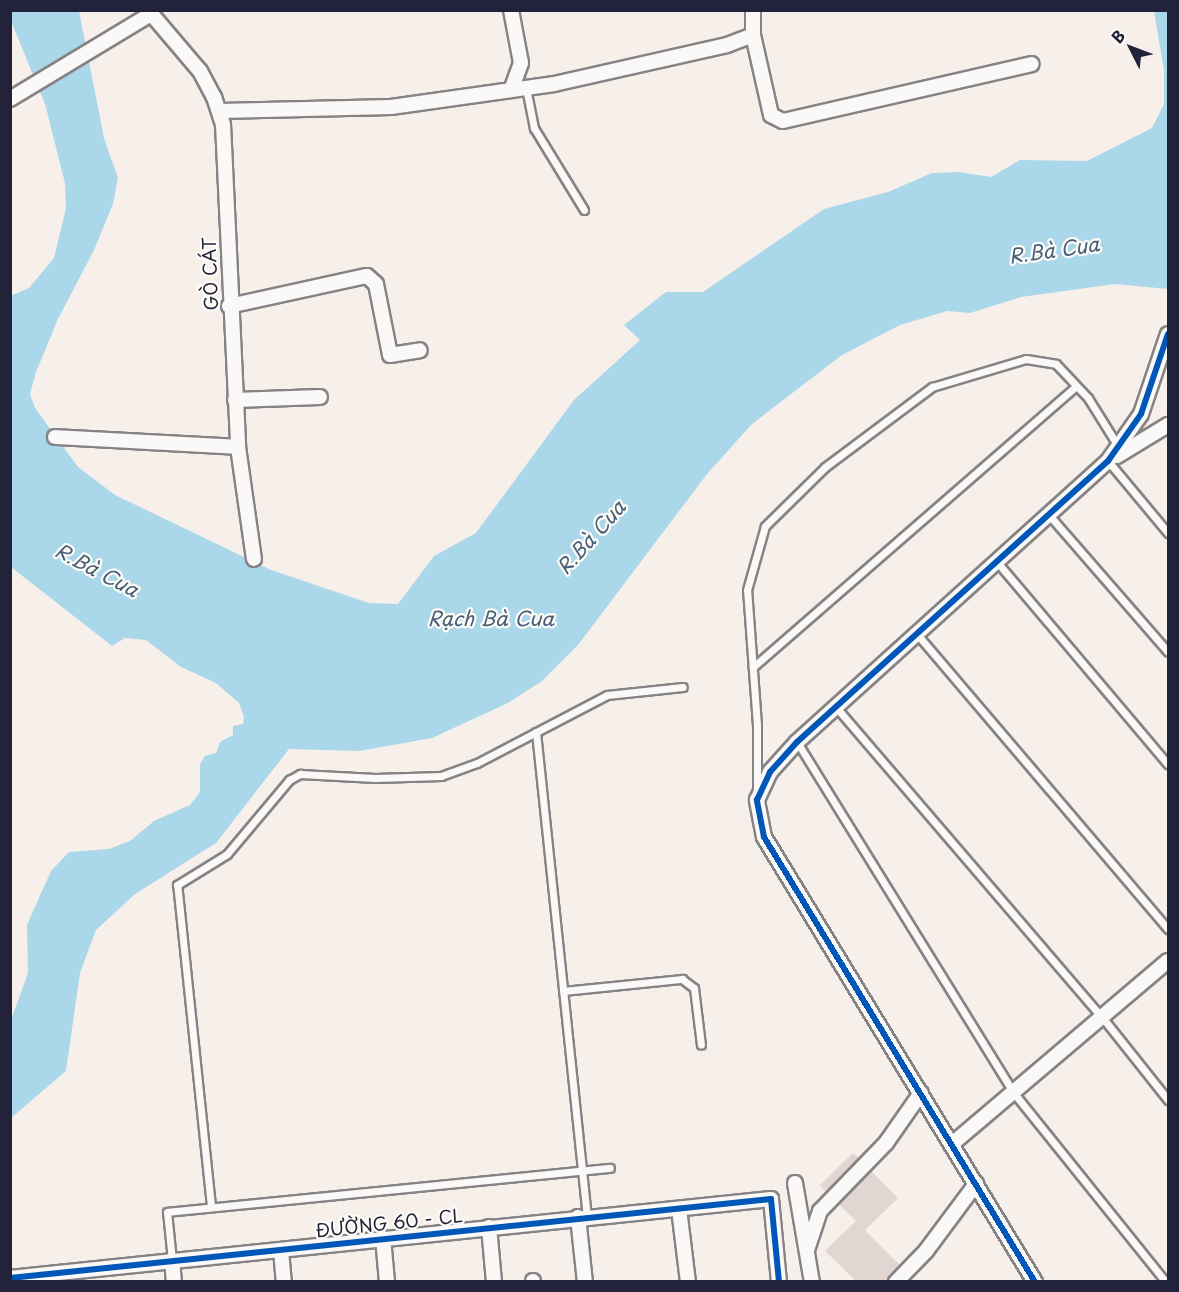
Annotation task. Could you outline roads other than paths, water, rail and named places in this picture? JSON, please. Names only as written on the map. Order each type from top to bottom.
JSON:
[{"type":"street","points":[[510,10],[520,63],[511,90]]},
{"type":"street","points":[[753,10],[753,35],[771,115],[783,121],[1032,64]]},
{"type":"street","points":[[10,99],[59,73],[149,12]]},
{"type":"street","name":"GÒ CÁT","points":[[149,12],[200,71],[219,111],[225,137],[229,306],[238,447],[254,559]]},
{"type":"street","points":[[219,111],[391,106],[526,88],[727,45],[753,35]]},
{"type":"street","points":[[229,306],[367,276],[376,284],[390,355],[420,350]]},
{"type":"street","points":[[1035,1281],[765,837],[757,800],[770,772],[796,742],[1108,461],[1141,414],[1168,334]]},
{"type":"street","points":[[235,400],[320,397]]},
{"type":"street","points":[[1108,461],[1168,425]]},
{"type":"street","points":[[55,438],[238,447]]},
{"type":"street","points":[[952,1144],[1168,961]]},
{"type":"street","points":[[807,1250],[820,1211],[886,1143],[921,1093]]},
{"type":"street","points":[[795,1183],[812,1281]]},
{"type":"street","points":[[896,1281],[926,1251],[976,1184]]},
{"type":"street","name":"ĐƯỜNG 60 - CL","points":[[10,1278],[62,1277],[172,1260],[771,1199],[779,1281]]},
{"type":"street","points":[[679,1209],[688,1281]]},
{"type":"street","points":[[583,1217],[585,1281]]},
{"type":"street","points":[[489,1227],[494,1281]]},
{"type":"street","points":[[383,1238],[387,1281]]},
{"type":"street","points":[[280,1250],[284,1281]]},
{"type":"street","points":[[172,1260],[174,1281]]},
{"type":"lane","points":[[526,88],[534,128],[584,210]]},
{"type":"lane","points":[[757,800],[753,668],[747,590],[765,526],[825,467],[932,387],[1026,359],[1056,364],[1076,386],[1119,448]]},
{"type":"lane","points":[[753,668],[1076,386]]},
{"type":"lane","points":[[1108,461],[1168,533]]},
{"type":"lane","points":[[1049,515],[1168,652]]},
{"type":"lane","points":[[997,562],[1168,764]]},
{"type":"lane","points":[[916,633],[1168,929]]},
{"type":"lane","points":[[211,1206],[177,885],[227,854],[283,786],[300,774],[375,778],[441,776],[477,764],[607,695],[683,687]]},
{"type":"lane","points":[[835,706],[1102,1017],[1168,1100]]},
{"type":"lane","points":[[536,732],[582,1171],[583,1217]]},
{"type":"lane","points":[[796,742],[1013,1092],[1166,1281]]},
{"type":"lane","points":[[563,990],[682,979],[694,988],[701,1045]]},
{"type":"lane","points":[[172,1260],[167,1212],[610,1168]]},
{"type":"water","name":"Rạch Bà Cua","points":[[11,11],[79,11],[104,138],[118,178],[113,204],[94,250],[58,319],[36,372],[30,394],[35,408],[78,467],[115,495],[271,570],[369,603],[398,604],[434,556],[476,533],[574,400],[640,340],[624,325],[666,292],[703,292],[824,209],[888,192],[932,173],[959,172],[991,177],[1020,160],[1087,161],[1152,128],[1164,104],[1164,70],[1154,11],[1168,11],[1168,289],[1115,284],[1021,297],[970,313],[947,311],[900,325],[842,355],[752,424],[707,474],[578,645],[542,681],[508,703],[432,738],[359,751],[289,749],[216,843],[135,894],[96,930],[80,973],[66,1071],[11,1118],[11,1020],[28,973],[27,925],[51,871],[69,852],[109,849],[130,841],[154,821],[190,805],[200,792],[200,764],[205,756],[216,753],[220,742],[233,735],[233,726],[243,724],[244,717],[239,703],[216,683],[181,667],[146,640],[125,638],[112,646],[11,567],[10,296],[29,288],[54,258],[66,208],[65,183],[45,104],[11,21]]},
{"type":"water label","name":"R.Bà Cua","points":[[1054,250]]},
{"type":"water label","name":"R.Bà Cua","points":[[591,537]]},
{"type":"water label","name":"R.Bà Cua","points":[[97,570]]}]
